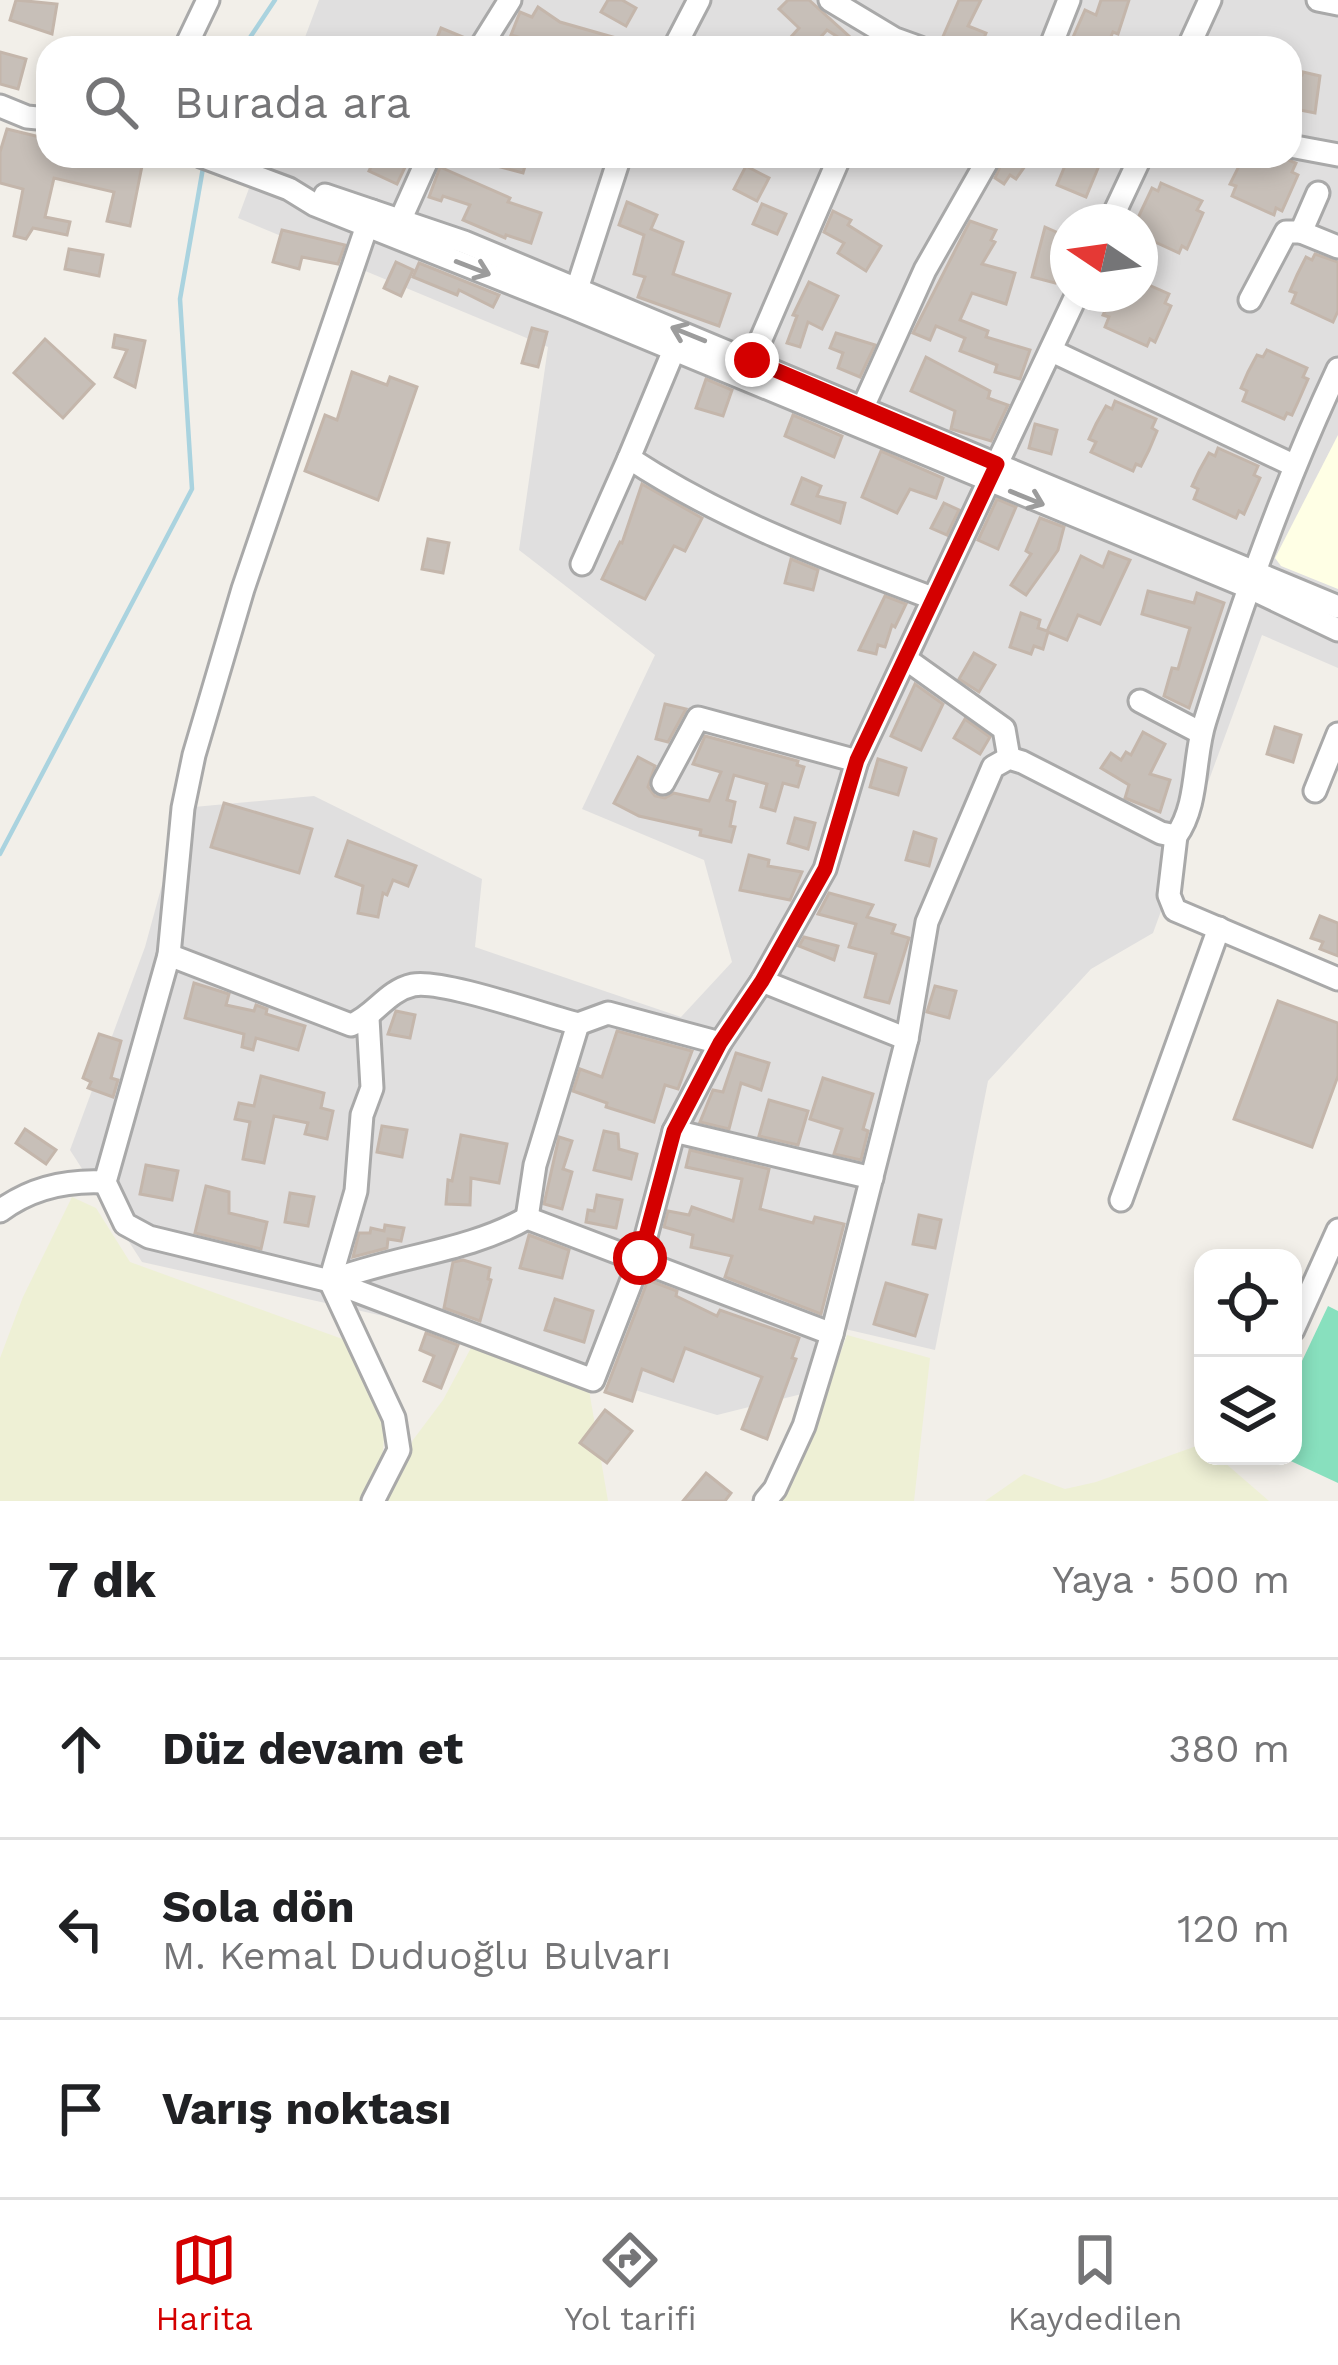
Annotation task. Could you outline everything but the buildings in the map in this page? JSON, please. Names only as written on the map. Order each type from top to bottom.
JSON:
[{"type":"street","points":[[191,36],[208,0]]},
{"type":"street","points":[[488,36],[510,0]]},
{"type":"street","points":[[680,36],[699,0]]},
{"type":"street","points":[[830,0],[883,36]]},
{"type":"street","points":[[1055,36],[1069,0]]},
{"type":"street","points":[[1194,36],[1210,0]]},
{"type":"street","points":[[1318,0],[1338,4]]},
{"type":"street","points":[[0,106],[36,118]]},
{"type":"street","points":[[1302,148],[1338,155]]},
{"type":"street","points":[[235,168],[290,188],[317,192],[674,350],[1251,578],[1338,607]]},
{"type":"street","points":[[396,229],[424,168]]},
{"type":"street","points":[[577,289],[616,168]]},
{"type":"street","points":[[752,360],[835,168]]},
{"type":"street","points":[[863,407],[925,270],[983,168]]},
{"type":"street","points":[[1119,204],[1136,168]]},
{"type":"street","points":[[1301,232],[1318,193]]},
{"type":"street","points":[[370,219],[243,589],[194,755],[183,808],[169,955],[105,1182],[125,1224],[149,1238],[330,1281],[593,1380],[640,1258],[674,1131],[720,1043],[762,981],[825,869],[857,760],[1069,312]]},
{"type":"street","points":[[396,229],[577,289],[752,360],[863,407],[993,473]]},
{"type":"street","points":[[1250,300],[1286,232],[1301,232],[1338,247]]},
{"type":"street","points":[[582,564],[674,350]]},
{"type":"street","points":[[1052,351],[1293,465]]},
{"type":"street","points":[[1338,369],[1293,465],[1201,733],[1186,823],[1177,836],[1169,896],[1175,910],[1338,979]]},
{"type":"street","points":[[629,458],[685,495],[810,552],[932,598]]},
{"type":"street","points":[[1251,578],[1338,630]]},
{"type":"street","points":[[906,659],[1004,729],[1009,758]]},
{"type":"street","points":[[1140,701],[1201,733]]},
{"type":"street","points":[[663,783],[698,718],[857,760]]},
{"type":"street","points":[[1315,791],[1338,734]]},
{"type":"street","points":[[1009,758],[1177,836]]},
{"type":"street","points":[[765,1501],[804,1426],[832,1334],[907,1039],[927,922],[993,767],[1009,758]]},
{"type":"street","points":[[1121,1200],[1220,928]]},
{"type":"street","points":[[169,955],[351,1025],[368,1018],[388,996],[416,984],[458,989],[578,1024],[608,1013],[720,1043]]},
{"type":"street","points":[[762,981],[907,1039]]},
{"type":"street","points":[[368,1018],[372,1088],[362,1115],[356,1191],[330,1281],[394,1418],[399,1450],[374,1501]]},
{"type":"street","points":[[527,1218],[535,1165],[578,1024]]},
{"type":"street","points":[[674,1131],[872,1178]]},
{"type":"street","points":[[0,1211],[44,1187],[72,1180],[105,1182]]},
{"type":"street","points":[[330,1281],[372,1264],[501,1233],[527,1218],[832,1334]]},
{"type":"street","points":[[1302,1315],[1330,1268],[1338,1230]]},
{"type":"shaded area","points":[[319,0],[1338,0],[1338,668],[1262,635],[1153,933],[1091,969],[988,1081],[935,1350],[845,1329],[814,1391],[717,1415],[419,1324],[142,1262],[70,1150],[145,947],[183,808],[314,796],[482,879],[475,947],[681,1017],[732,962],[704,860],[582,809],[655,655],[519,550],[548,347],[238,218],[257,168],[1302,168],[1302,36],[306,36]]},
{"type":"shaded area","points":[[1338,435],[1338,589],[1281,566],[1275,558]]},
{"type":"shaded area","points":[[72,1197],[96,1208],[130,1262],[348,1341],[385,1424],[382,1462],[361,1501],[0,1501],[0,1358],[23,1297]]},
{"type":"shaded area","points":[[847,1335],[930,1358],[914,1501],[777,1501],[828,1387]]},
{"type":"shaded area","points":[[472,1346],[589,1390],[608,1501],[387,1501],[413,1440],[443,1400]]},
{"type":"shaded area","points":[[1194,1447],[1194,1465],[1227,1465],[1269,1501],[985,1501],[1024,1474],[1065,1489]]},
{"type":"green space","points":[[1328,1306],[1338,1311],[1338,1483],[1299,1465],[1302,1361]]},
{"type":"waterway","points":[[251,36],[275,0]]},
{"type":"waterway","points":[[0,854],[192,489],[180,299],[203,168]]},
{"type":"route","points":[[640,1258],[674,1131],[720,1043],[762,981],[825,869],[857,760],[997,464],[752,360]]}]
